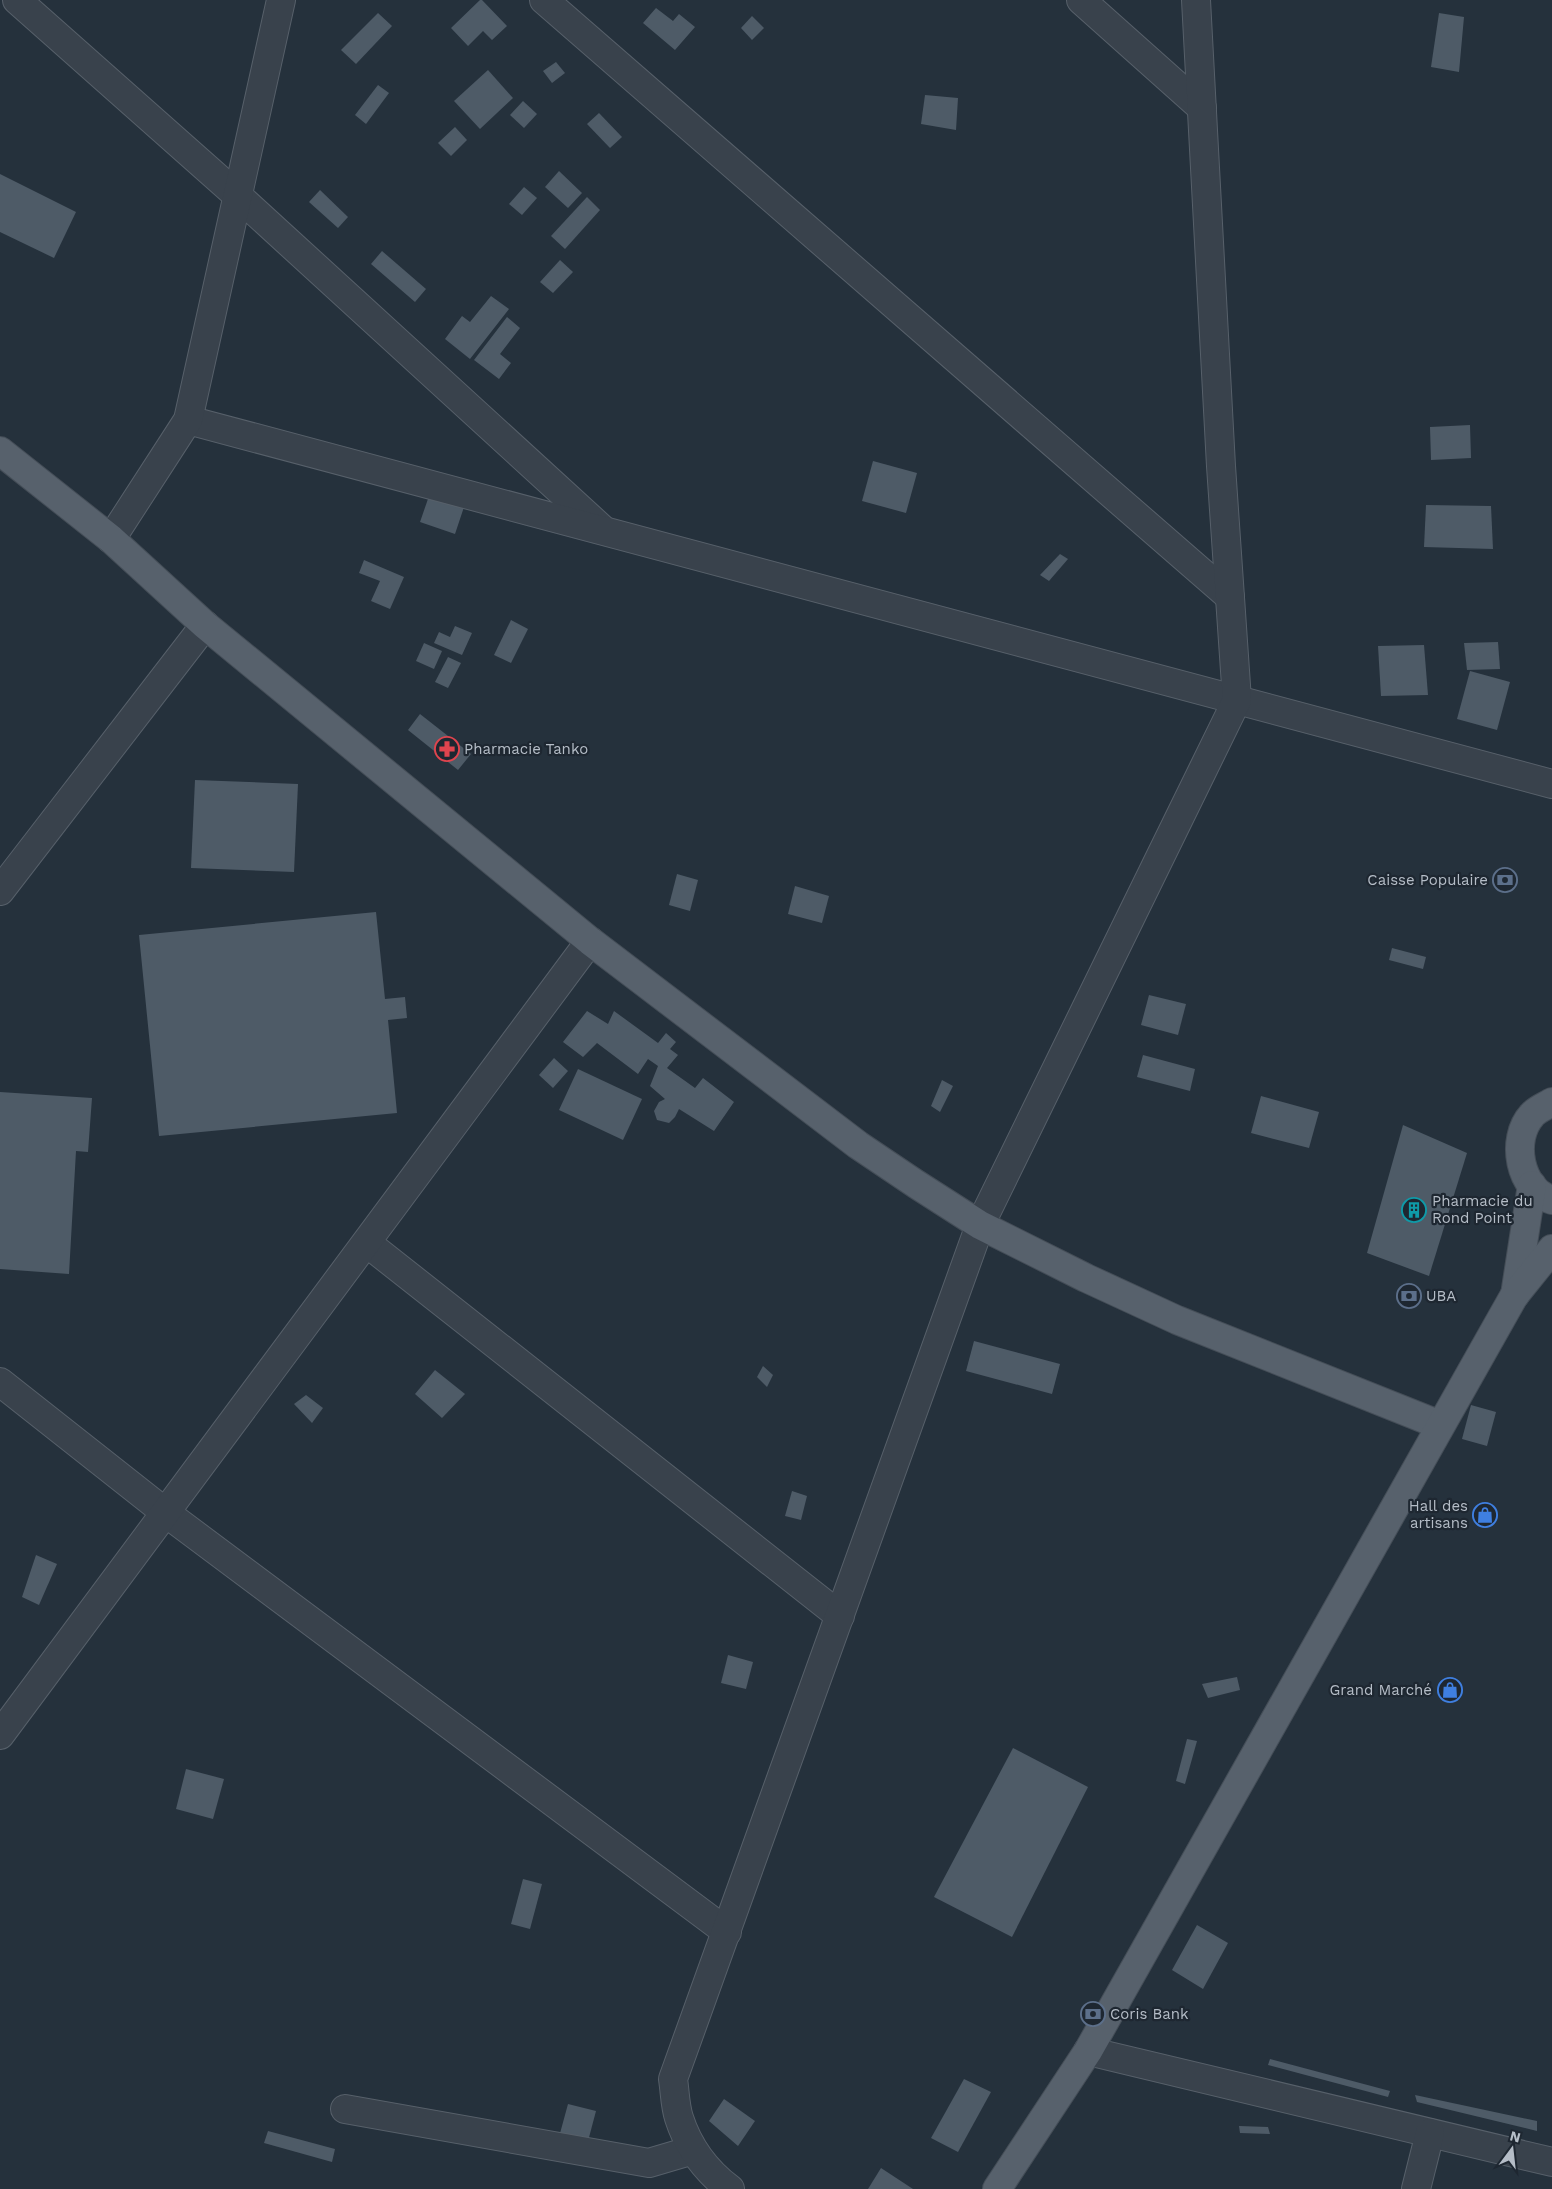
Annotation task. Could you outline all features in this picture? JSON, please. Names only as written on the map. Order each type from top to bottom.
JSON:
[{"type":"main road","points":[[0,452],[111,539],[205,625],[590,941],[858,1145],[980,1224],[1086,1278],[1177,1320],[1440,1425]]},
{"type":"main road","points":[[1514,1296],[1542,1192],[1520,1163],[1521,1137],[1532,1115],[1552,1102]]},
{"type":"main road","points":[[997,2189],[1088,2050],[1514,1296],[1552,1249]]},
{"type":"street","points":[[17,0],[238,196],[604,530]]},
{"type":"street","points":[[111,539],[188,420],[282,0]]},
{"type":"street","points":[[544,0],[1230,596]]},
{"type":"street","points":[[1081,0],[1202,108]]},
{"type":"street","points":[[730,2189],[717,2180],[693,2150],[678,2116],[673,2079],[980,1224],[1237,700],[1220,456],[1196,0]]},
{"type":"street","points":[[188,420],[1552,784]]},
{"type":"street","points":[[0,891],[205,625]]},
{"type":"street","points":[[0,1735],[590,941]]},
{"type":"street","points":[[367,1243],[840,1616]]},
{"type":"street","points":[[0,1382],[166,1513],[727,1932]]},
{"type":"street","points":[[1088,2050],[1552,2162]]},
{"type":"street","points":[[345,2109],[649,2163],[693,2150]]},
{"type":"street","points":[[1416,2189],[1430,2133]]},
{"type":"building","points":[[480,0],[507,26],[492,40],[483,31],[468,46],[451,28]]},
{"type":"building","points":[[656,8],[673,21],[679,14],[695,27],[675,50],[643,23]]},
{"type":"building","points":[[378,13],[392,26],[356,64],[341,50]]},
{"type":"building","points":[[1439,13],[1464,17],[1459,72],[1431,67]]},
{"type":"building","points":[[752,16],[764,28],[752,40],[741,28]]},
{"type":"building","points":[[556,62],[565,73],[552,83],[543,71]]},
{"type":"building","points":[[488,70],[513,98],[480,129],[454,101]]},
{"type":"building","points":[[378,85],[389,93],[366,124],[355,115]]},
{"type":"building","points":[[925,95],[958,98],[956,130],[921,124]]},
{"type":"building","points":[[523,101],[537,114],[524,128],[510,115]]},
{"type":"building","points":[[599,113],[622,137],[610,148],[587,124]]},
{"type":"building","points":[[455,127],[467,140],[451,156],[438,143]]},
{"type":"building","points":[[559,171],[582,193],[568,208],[545,187]]},
{"type":"building","points":[[0,174],[76,212],[54,258],[0,232]]},
{"type":"building","points":[[524,187],[537,198],[522,215],[509,204]]},
{"type":"building","points":[[320,190],[348,217],[338,228],[309,202]]},
{"type":"building","points":[[587,197],[600,210],[565,249],[551,236]]},
{"type":"building","points":[[382,251],[426,289],[415,302],[371,264]]},
{"type":"building","points":[[560,260],[573,272],[553,293],[540,282]]},
{"type":"building","points":[[491,296],[509,309],[470,359],[445,339],[462,316],[470,322]]},
{"type":"building","points":[[507,317],[520,328],[500,354],[511,363],[499,379],[474,360]]},
{"type":"building","points":[[1470,425],[1471,458],[1431,460],[1430,427]]},
{"type":"building","points":[[873,461],[917,473],[906,513],[862,501]]},
{"type":"building","points":[[429,496],[464,507],[455,534],[420,522]]},
{"type":"building","points":[[1426,505],[1491,506],[1493,549],[1424,547]]},
{"type":"building","points":[[1060,554],[1068,559],[1049,581],[1040,575]]},
{"type":"building","points":[[364,560],[404,577],[390,609],[371,601],[380,581],[359,573]]},
{"type":"building","points":[[511,620],[528,629],[511,663],[494,655]]},
{"type":"building","points":[[455,626],[472,633],[462,655],[434,643],[439,632],[450,637]]},
{"type":"building","points":[[1498,642],[1500,669],[1467,670],[1464,643]]},
{"type":"building","points":[[424,643],[442,651],[434,669],[416,661]]},
{"type":"building","points":[[1424,645],[1428,695],[1381,696],[1378,646]]},
{"type":"building","points":[[448,657],[461,663],[448,688],[435,682]]},
{"type":"building","points":[[1470,671],[1510,682],[1497,730],[1457,719]]},
{"type":"building","points":[[420,714],[471,754],[458,770],[408,730]]},
{"type":"building","points":[[195,780],[298,784],[294,872],[191,868]]},
{"type":"building","points":[[677,874],[698,880],[690,911],[669,905]]},
{"type":"building","points":[[795,886],[829,896],[822,923],[788,914]]},
{"type":"building","points":[[376,912],[385,999],[405,997],[407,1018],[388,1020],[397,1113],[159,1136],[139,935]]},
{"type":"building","points":[[1392,948],[1426,957],[1423,969],[1389,960]]},
{"type":"building","points":[[1149,995],[1186,1004],[1178,1035],[1141,1025]]},
{"type":"building","points":[[587,1011],[608,1024],[614,1011],[658,1043],[666,1033],[676,1042],[670,1049],[678,1055],[667,1068],[695,1088],[703,1078],[734,1102],[714,1131],[679,1109],[669,1123],[657,1120],[654,1111],[659,1102],[665,1099],[650,1086],[658,1066],[648,1059],[638,1074],[597,1043],[583,1057],[563,1042]]},
{"type":"building","points":[[1143,1055],[1195,1069],[1190,1091],[1137,1077]]},
{"type":"building","points":[[554,1058],[568,1071],[553,1088],[539,1075]]},
{"type":"building","points":[[578,1069],[642,1099],[623,1140],[559,1110]]},
{"type":"building","points":[[942,1080],[953,1086],[940,1112],[931,1106]]},
{"type":"building","points":[[0,1092],[92,1098],[88,1152],[76,1151],[69,1274],[0,1269]]},
{"type":"building","points":[[1261,1096],[1319,1112],[1309,1148],[1251,1133]]},
{"type":"building","name":"Pharmacie du Rond Point","points":[[1403,1125],[1467,1153],[1429,1276],[1367,1253]]},
{"type":"building","points":[[974,1341],[1060,1364],[1052,1394],[966,1371]]},
{"type":"building","points":[[763,1366],[773,1375],[767,1387],[757,1377]]},
{"type":"building","points":[[435,1370],[465,1394],[442,1418],[415,1394]]},
{"type":"building","points":[[306,1395],[323,1408],[312,1423],[294,1404]]},
{"type":"building","points":[[1471,1405],[1496,1412],[1487,1446],[1462,1439]]},
{"type":"building","points":[[792,1491],[807,1496],[801,1520],[785,1516]]},
{"type":"building","points":[[36,1555],[57,1564],[39,1605],[22,1597]]},
{"type":"building","points":[[728,1655],[753,1662],[746,1689],[721,1683]]},
{"type":"building","points":[[1237,1677],[1240,1690],[1208,1698],[1202,1684]]},
{"type":"building","points":[[1187,1739],[1197,1741],[1185,1784],[1176,1781]]},
{"type":"building","points":[[1013,1748],[1088,1787],[1012,1937],[934,1897]]},
{"type":"building","points":[[186,1769],[224,1779],[213,1819],[176,1809]]},
{"type":"building","points":[[523,1879],[542,1884],[530,1929],[511,1924]]},
{"type":"building","points":[[1197,1925],[1228,1943],[1203,1989],[1172,1970]]},
{"type":"building","points":[[1270,2059],[1390,2091],[1388,2097],[1268,2065]]},
{"type":"building","points":[[964,2079],[991,2092],[958,2152],[931,2138]]},
{"type":"building","points":[[1415,2095],[1537,2121],[1537,2131],[1417,2102]]},
{"type":"building","points":[[724,2099],[755,2121],[738,2146],[709,2121]]},
{"type":"building","points":[[568,2104],[596,2111],[587,2145],[559,2137]]},
{"type":"building","points":[[1239,2126],[1268,2127],[1270,2134],[1240,2133]]},
{"type":"building","points":[[268,2131],[335,2149],[332,2162],[264,2143]]},
{"type":"building","points":[[881,2168],[913,2189],[868,2189]]},
{"type":"place","name":"Pharmacie Tanko","points":[[447,749]]},
{"type":"place","name":"Caisse Populaire","points":[[1505,880]]},
{"type":"place","name":"Pharmacie du Rond Point","points":[[1414,1210]]},
{"type":"place","name":"UBA","points":[[1409,1296]]},
{"type":"place","name":"Hall des artisans","points":[[1485,1515]]},
{"type":"place","name":"Grand Marché","points":[[1450,1690]]},
{"type":"place","name":"Coris Bank","points":[[1093,2014]]}]
